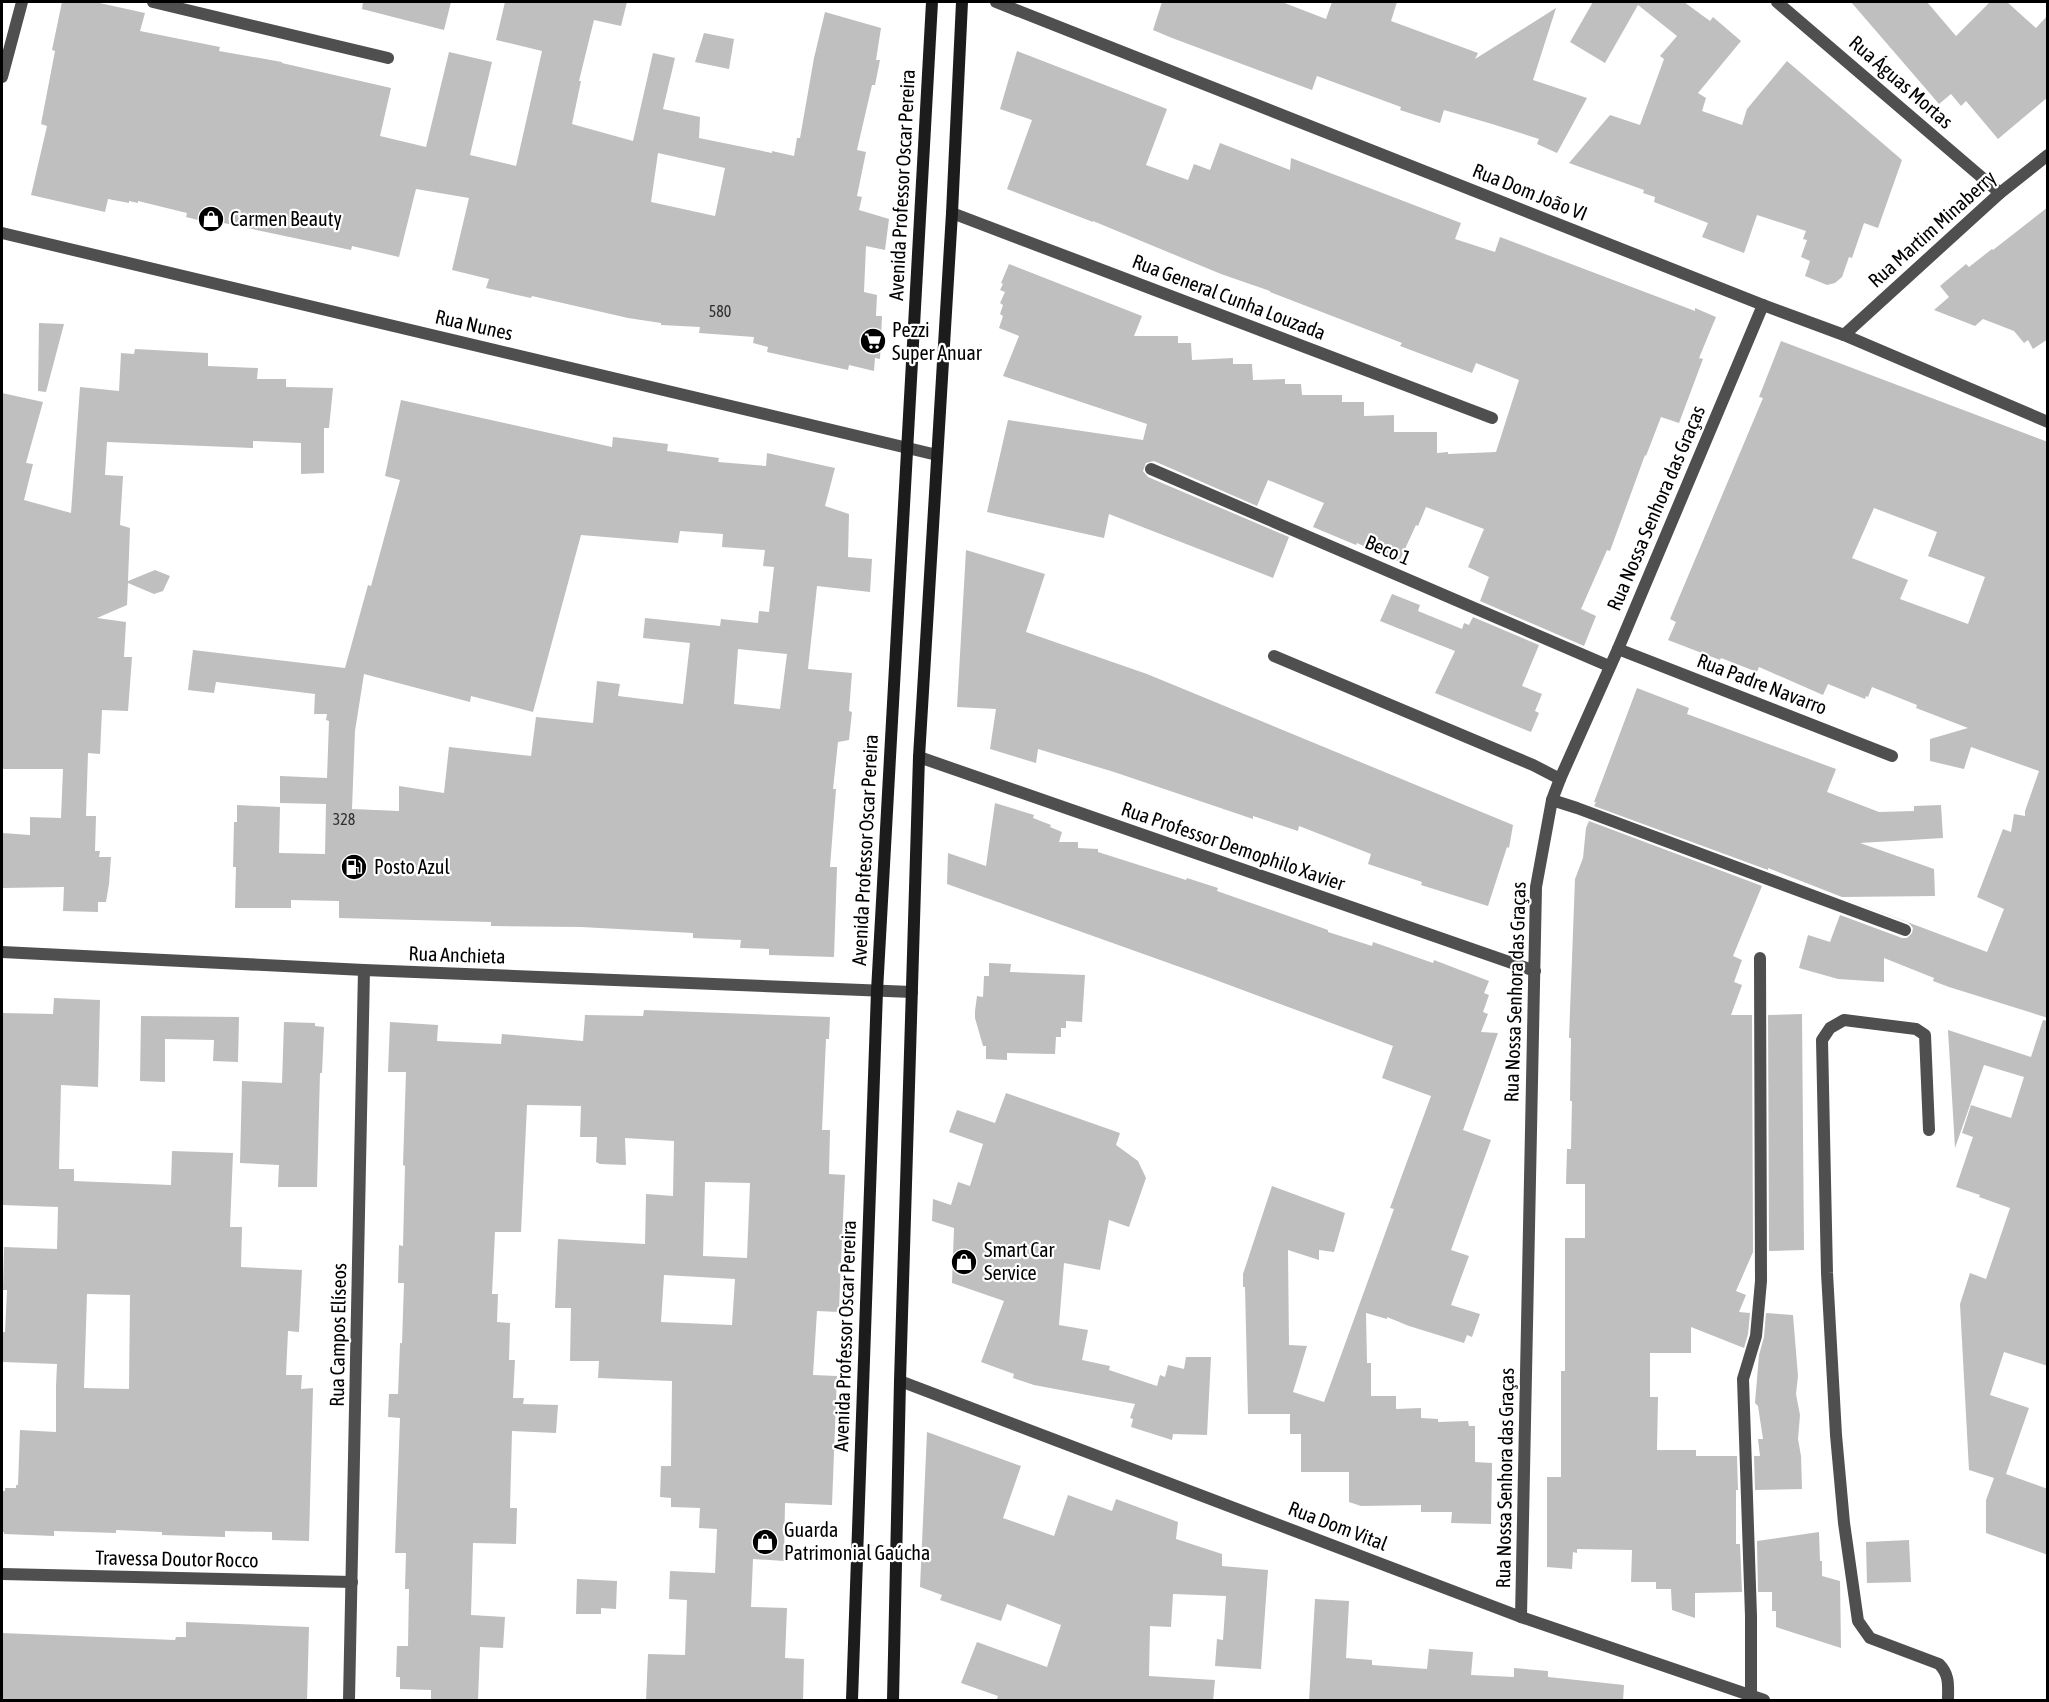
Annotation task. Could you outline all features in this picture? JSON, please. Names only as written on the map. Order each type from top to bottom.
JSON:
[{"type":"main road","name":"Avenida Professor Oscar Pereira","points":[[852,1701],[877,991],[932,2]]},
{"type":"main road","points":[[893,1701],[919,757],[952,213],[962,2]]},
{"type":"street","points":[[2,77],[22,2]]},
{"type":"street","points":[[153,2],[388,58]]},
{"type":"street","name":"Rua Dom João VI","points":[[996,2],[1844,335],[2048,422]]},
{"type":"street","name":"Rua Águas Mortas","points":[[1777,2],[2000,193]]},
{"type":"street","name":"Rua Martim Minaberry","points":[[1844,335],[2000,193],[2048,154]]},
{"type":"street","name":"Rua General Cunha Louzada","points":[[952,213],[1492,418]]},
{"type":"street","name":"Rua Nunes","points":[[2,233],[937,455]]},
{"type":"street","name":"Rua Nossa Senhora das Graças","points":[[1521,1617],[1536,887],[1552,800],[1763,305]]},
{"type":"street","name":"Beco 1","points":[[1151,469],[1609,666]]},
{"type":"street","name":"Rua Padre Navarro","points":[[1618,649],[1892,756]]},
{"type":"street","points":[[1274,656],[1533,765],[1560,779]]},
{"type":"street","name":"Rua Professor Demophilo Xavier","points":[[919,757],[1535,971]]},
{"type":"street","points":[[1552,800],[1905,930]]},
{"type":"street","name":"Rua Anchieta","points":[[2,952],[364,970],[912,992]]},
{"type":"street","points":[[1751,1696],[1743,1379],[1756,1336],[1761,1281],[1760,958]]},
{"type":"street","name":"Rua Campos Elíseos","points":[[349,1701],[364,970]]},
{"type":"street","points":[[1929,1130],[1925,1035],[1916,1029],[1844,1020],[1830,1028],[1822,1040],[1827,1273],[1836,1435],[1844,1523],[1858,1621],[1870,1638],[1939,1664],[1946,1670],[1948,1701]]},
{"type":"street","name":"Rua Dom Vital","points":[[900,1382],[1521,1617],[1764,1701]]},
{"type":"street","name":"Travessa Doutor Rocco","points":[[2,1574],[352,1582]]},
{"type":"building","points":[[62,2],[95,2],[145,13],[140,31],[220,47],[219,51],[282,62],[391,88],[380,136],[426,147],[449,52],[492,62],[470,155],[516,166],[542,51],[496,40],[505,2],[627,2],[621,26],[594,20],[579,81],[581,81],[572,124],[633,141],[653,53],[675,58],[663,109],[700,117],[699,138],[794,156],[797,138],[800,138],[814,58],[825,12],[881,28],[876,60],[880,60],[857,150],[866,152],[857,196],[862,197],[859,210],[889,219],[885,250],[866,246],[864,292],[877,295],[876,316],[882,316],[880,359],[875,358],[874,371],[849,365],[848,370],[767,352],[768,347],[753,343],[754,337],[699,333],[700,327],[661,325],[661,323],[486,288],[489,279],[452,270],[469,198],[416,189],[399,257],[352,246],[351,250],[219,222],[218,225],[186,217],[187,213],[138,201],[138,203],[129,201],[129,203],[108,199],[105,212],[31,195],[47,126],[41,124],[55,51],[52,50]],"holes":[[[658,153],[725,168],[715,216],[651,202]]]},
{"type":"building","points":[[363,2],[451,2],[444,30],[362,9]]},
{"type":"building","points":[[1162,2],[1282,2],[1326,19],[1332,2],[1397,2],[1391,21],[1478,53],[1475,59],[1556,8],[1533,80],[1587,98],[1557,153],[1537,144],[1539,139],[1444,110],[1440,123],[1400,110],[1401,107],[1317,76],[1312,90],[1172,38],[1153,30]]},
{"type":"building","points":[[1593,2],[1684,2],[1710,21],[1713,17],[1741,41],[1698,93],[1706,98],[1702,111],[1742,125],[1747,109],[1787,61],[1902,160],[1878,228],[1864,223],[1852,258],[1849,257],[1842,277],[1835,283],[1827,285],[1805,276],[1810,261],[1801,257],[1807,240],[1803,239],[1806,231],[1757,215],[1744,253],[1702,237],[1708,223],[1654,202],[1655,197],[1643,193],[1644,190],[1569,163],[1610,115],[1640,125],[1664,59],[1660,56],[1677,36],[1638,5],[1605,63],[1570,42]]},
{"type":"building","points":[[1851,2],[1927,2],[1956,36],[1990,2],[2007,2],[2036,28],[2048,15],[2048,97],[1998,139],[1966,101],[1961,106],[1951,94],[1939,104]]},
{"type":"building","points":[[704,33],[734,39],[729,69],[695,62]]},
{"type":"building","points":[[1017,51],[1167,109],[1146,165],[1188,180],[1194,164],[1210,170],[1220,143],[1290,170],[1291,158],[1461,223],[1455,239],[1495,252],[1500,237],[1716,317],[1699,358],[1703,359],[1679,423],[1661,417],[1610,551],[1607,550],[1581,609],[1596,616],[1584,646],[1480,601],[1489,577],[1468,567],[1484,529],[1426,507],[1399,562],[1313,527],[1324,503],[1268,480],[1257,506],[1154,461],[1146,463],[1143,471],[1148,477],[1289,537],[1273,578],[1109,514],[1104,538],[987,512],[1008,420],[1143,440],[1147,424],[1003,376],[1019,336],[999,328],[1003,316],[1000,314],[1003,305],[1000,303],[1005,292],[1000,290],[1003,284],[1001,283],[1009,264],[1142,316],[1134,336],[1178,336],[1178,343],[1191,343],[1192,360],[1233,358],[1233,364],[1252,364],[1253,380],[1285,379],[1285,384],[1301,384],[1302,395],[1342,395],[1342,402],[1364,402],[1364,416],[1394,415],[1394,432],[1437,432],[1437,453],[1496,452],[1519,380],[1476,363],[1472,373],[1400,346],[1402,343],[1007,189],[1032,120],[1000,109]]},
{"type":"building","points":[[2048,207],[2048,339],[2033,349],[2028,340],[2024,343],[2014,331],[1983,319],[1975,326],[1934,310],[1949,297],[1940,286],[1966,264],[1969,267]]},
{"type":"building","points":[[39,323],[64,324],[46,392],[38,391]]},
{"type":"building","points":[[1781,341],[2048,442],[2048,1018],[1949,987],[1933,981],[1934,978],[1884,958],[1884,982],[1838,979],[1799,968],[1808,935],[1830,942],[1840,915],[1902,938],[1907,938],[1912,933],[1913,928],[1908,922],[1987,952],[2004,909],[1977,897],[2003,829],[2011,832],[2014,814],[2025,816],[2039,771],[1971,747],[1964,769],[1930,761],[1930,739],[1968,728],[1916,708],[1917,705],[1872,687],[1865,699],[1828,684],[1823,695],[1759,667],[1757,672],[1668,640],[1676,622],[1670,619],[1763,398],[1759,397]],"holes":[[[1874,508],[1937,532],[1928,556],[1985,577],[1968,624],[1900,599],[1908,580],[1852,558]]]},
{"type":"building","points":[[135,349],[208,353],[208,366],[258,368],[257,379],[286,379],[286,387],[333,388],[329,428],[324,428],[324,473],[301,474],[301,443],[253,441],[253,448],[107,442],[105,475],[123,476],[120,525],[130,528],[128,581],[155,570],[170,576],[163,591],[154,594],[128,583],[127,605],[97,618],[126,622],[124,657],[132,657],[128,711],[102,710],[100,754],[88,753],[86,816],[96,816],[95,851],[100,851],[99,857],[111,857],[109,884],[106,902],[98,902],[98,912],[63,911],[64,887],[2,888],[2,833],[30,835],[30,817],[61,818],[63,769],[2,769],[2,393],[43,402],[26,463],[33,464],[24,500],[71,513],[80,387],[119,391],[121,353],[134,354]]},
{"type":"building","points":[[401,400],[612,447],[613,437],[668,444],[667,451],[719,458],[718,462],[766,466],[767,453],[835,468],[825,506],[849,514],[848,557],[872,559],[870,592],[817,586],[808,669],[852,673],[849,740],[838,742],[833,789],[836,789],[830,867],[837,867],[834,957],[769,955],[769,949],[740,948],[741,940],[693,938],[693,933],[581,927],[491,926],[491,922],[339,918],[339,901],[291,900],[291,908],[235,908],[236,867],[233,867],[234,822],[237,822],[237,805],[280,807],[279,853],[325,854],[326,804],[280,803],[280,776],[327,778],[329,721],[326,720],[327,714],[314,714],[315,694],[216,682],[214,693],[188,690],[193,650],[345,668],[368,585],[371,586],[400,480],[385,476]],"holes":[[[680,531],[723,534],[722,547],[765,550],[763,566],[774,567],[769,612],[759,611],[758,623],[721,619],[720,626],[645,618],[643,638],[690,643],[683,704],[618,696],[620,684],[597,681],[593,723],[536,717],[531,756],[449,747],[444,793],[399,786],[399,811],[352,809],[355,731],[364,674],[470,702],[471,696],[533,712],[581,535],[678,543]],[[738,649],[787,654],[780,709],[734,704]]]},
{"type":"building","points":[[966,550],[1045,574],[1026,632],[1147,674],[1513,825],[1509,848],[1507,847],[1488,906],[1421,885],[1422,882],[1368,864],[1371,854],[1299,826],[1298,831],[1253,816],[1253,819],[1038,749],[1036,763],[990,749],[996,709],[957,707]]},
{"type":"building","points":[[1392,594],[1420,605],[1418,611],[1462,629],[1464,623],[1469,625],[1473,617],[1539,645],[1522,686],[1542,694],[1535,711],[1539,713],[1531,732],[1435,693],[1455,651],[1380,621]]},
{"type":"building","points":[[1637,688],[1689,708],[1687,714],[1836,769],[1827,792],[1879,812],[1914,811],[1914,806],[1941,805],[1943,838],[1860,843],[1934,869],[1935,896],[1842,897],[1594,806]]},
{"type":"building","points":[[995,803],[1034,815],[1033,818],[1051,825],[1050,827],[1062,832],[1059,842],[1078,842],[1078,848],[1098,849],[1098,852],[1218,888],[1217,891],[1328,930],[1328,932],[1372,946],[1373,942],[1433,963],[1434,960],[1489,981],[1484,993],[1489,995],[1483,1012],[1488,1014],[1481,1032],[1498,1033],[1463,1130],[1491,1140],[1451,1250],[1469,1256],[1451,1305],[1480,1314],[1472,1337],[1467,1335],[1464,1343],[1387,1317],[1387,1319],[1366,1313],[1367,1363],[1371,1363],[1371,1396],[1396,1396],[1396,1409],[1421,1408],[1421,1418],[1438,1419],[1438,1422],[1468,1421],[1469,1426],[1475,1426],[1475,1462],[1492,1463],[1491,1524],[1451,1523],[1452,1512],[1421,1512],[1421,1505],[1361,1506],[1349,1502],[1349,1472],[1301,1472],[1301,1434],[1290,1434],[1290,1414],[1248,1414],[1243,1274],[1272,1186],[1345,1213],[1334,1252],[1319,1250],[1319,1260],[1288,1250],[1289,1345],[1307,1346],[1293,1392],[1324,1402],[1394,1209],[1390,1208],[1431,1096],[1382,1078],[1393,1046],[947,884],[948,853],[986,866]]},
{"type":"building","points":[[1589,821],[1762,886],[1733,956],[1742,960],[1734,982],[1742,985],[1731,1015],[1752,1015],[1753,1252],[1736,1291],[1746,1295],[1739,1312],[1750,1313],[1748,1334],[1744,1348],[1691,1327],[1691,1353],[1650,1353],[1650,1397],[1658,1397],[1657,1450],[1696,1450],[1696,1456],[1737,1456],[1736,1544],[1740,1544],[1742,1592],[1695,1593],[1695,1618],[1672,1610],[1671,1589],[1656,1589],[1656,1582],[1631,1582],[1632,1550],[1577,1549],[1577,1553],[1573,1552],[1572,1569],[1547,1567],[1547,1477],[1561,1477],[1561,1371],[1565,1371],[1565,1238],[1585,1238],[1585,1184],[1566,1184],[1567,1149],[1571,1149],[1571,1038],[1569,1038],[1575,879],[1583,858],[1586,828]]},
{"type":"building","points":[[989,963],[1011,964],[1010,972],[1085,975],[1082,1022],[1066,1021],[1066,1028],[1061,1028],[1061,1037],[1056,1037],[1055,1054],[1007,1053],[1007,1060],[986,1059],[986,1046],[983,1046],[975,1011],[977,996],[983,997],[984,976],[989,976]]},
{"type":"building","points":[[54,998],[100,1000],[98,1087],[61,1085],[59,1169],[74,1169],[74,1181],[171,1185],[172,1151],[233,1153],[230,1227],[242,1227],[241,1267],[302,1270],[299,1332],[288,1331],[286,1375],[302,1375],[301,1389],[313,1388],[309,1541],[272,1540],[272,1532],[225,1531],[225,1537],[162,1535],[162,1532],[116,1530],[116,1533],[54,1531],[54,1536],[4,1534],[2,1532],[2,1491],[5,1491],[5,1488],[16,1488],[18,1485],[20,1430],[56,1432],[57,1364],[2,1362],[2,1332],[5,1332],[7,1290],[3,1290],[4,1247],[57,1249],[58,1207],[2,1205],[2,1013],[53,1014]],"holes":[[[87,1294],[130,1295],[129,1389],[84,1388]]]},
{"type":"building","points":[[644,1010],[830,1017],[829,1039],[826,1039],[822,1130],[830,1130],[829,1174],[845,1175],[839,1312],[817,1311],[813,1375],[837,1376],[832,1505],[785,1503],[784,1561],[753,1559],[751,1607],[787,1608],[785,1658],[804,1659],[803,1701],[646,1701],[648,1654],[685,1655],[687,1600],[669,1599],[670,1571],[715,1573],[717,1529],[699,1528],[700,1508],[671,1507],[671,1498],[660,1497],[661,1466],[671,1466],[672,1381],[598,1378],[599,1361],[570,1361],[571,1308],[555,1308],[558,1239],[645,1244],[646,1194],[673,1196],[674,1141],[625,1138],[626,1165],[600,1164],[596,1162],[597,1137],[580,1137],[581,1106],[527,1105],[521,1232],[495,1232],[492,1294],[498,1294],[497,1322],[510,1323],[509,1360],[515,1360],[513,1398],[524,1398],[523,1404],[558,1405],[556,1433],[512,1431],[510,1508],[517,1508],[516,1544],[473,1543],[471,1615],[505,1617],[503,1648],[480,1647],[478,1701],[431,1701],[431,1690],[400,1689],[400,1677],[396,1677],[397,1646],[408,1646],[409,1589],[405,1589],[406,1553],[395,1553],[400,1418],[388,1417],[389,1394],[398,1394],[400,1343],[402,1343],[404,1283],[398,1283],[399,1245],[403,1246],[406,1072],[388,1072],[390,1022],[438,1025],[437,1041],[501,1044],[502,1034],[583,1041],[585,1015],[643,1016]],"holes":[[[705,1182],[750,1183],[747,1258],[703,1256]],[[664,1275],[735,1279],[732,1325],[661,1322]]]},
{"type":"building","points":[[1802,1014],[1804,1250],[1769,1251],[1768,1015]]},
{"type":"building","points":[[141,1016],[239,1017],[238,1062],[213,1061],[214,1040],[165,1039],[165,1082],[140,1081]]},
{"type":"building","points":[[2043,1020],[2048,1021],[2048,1366],[2004,1352],[1990,1395],[2029,1408],[2006,1474],[2048,1489],[2048,1555],[1986,1533],[1986,1500],[1994,1478],[1969,1470],[1960,1304],[1970,1273],[1986,1279],[2010,1208],[1956,1187],[1973,1137],[1962,1133],[1971,1105],[2011,1118],[2024,1077],[1984,1065],[1955,1148],[1948,1030],[2031,1057]]},
{"type":"building","points":[[284,1022],[315,1023],[315,1026],[324,1027],[322,1073],[320,1073],[317,1187],[278,1187],[279,1165],[240,1163],[242,1081],[282,1083]]},
{"type":"building","points":[[1006,1093],[1120,1133],[1116,1145],[1138,1161],[1146,1178],[1129,1227],[1109,1220],[1100,1270],[1064,1263],[1059,1325],[1088,1330],[1082,1360],[1110,1366],[1109,1370],[1157,1386],[1160,1375],[1165,1377],[1168,1365],[1184,1369],[1186,1357],[1211,1357],[1207,1435],[1173,1434],[1172,1440],[1131,1427],[1133,1419],[1130,1418],[1135,1404],[1034,1385],[1013,1378],[1014,1374],[981,1362],[1004,1301],[952,1283],[954,1228],[932,1221],[933,1199],[951,1205],[958,1182],[970,1186],[983,1144],[949,1132],[957,1110],[995,1123]]},
{"type":"building","points":[[1766,1313],[1793,1315],[1798,1376],[1796,1394],[1800,1415],[1798,1439],[1802,1489],[1755,1490],[1754,1456],[1760,1456],[1758,1439],[1763,1439],[1758,1406],[1755,1403],[1759,1355],[1764,1337]]},
{"type":"building","points":[[927,1432],[1021,1466],[1003,1518],[1054,1536],[1068,1495],[1112,1511],[1116,1499],[1178,1522],[1176,1539],[1222,1554],[1222,1566],[1268,1570],[1261,1669],[1215,1666],[1217,1639],[1223,1640],[1226,1596],[1173,1594],[1171,1627],[1150,1626],[1149,1676],[1215,1680],[1213,1701],[996,1701],[998,1696],[961,1683],[977,1642],[1047,1667],[1061,1625],[1007,1604],[1001,1621],[940,1600],[942,1595],[920,1587]]},
{"type":"building","points":[[1819,1532],[1822,1576],[1840,1581],[1841,1648],[1776,1627],[1776,1611],[1772,1611],[1772,1592],[1758,1592],[1757,1541]]},
{"type":"building","points":[[1909,1540],[1911,1582],[1867,1583],[1866,1542]]},
{"type":"building","points":[[577,1579],[617,1581],[616,1609],[601,1608],[601,1614],[576,1614]]},
{"type":"building","points":[[1315,1599],[1349,1601],[1346,1658],[1372,1660],[1372,1665],[1427,1669],[1429,1649],[1473,1652],[1471,1675],[1514,1677],[1514,1668],[1548,1671],[1548,1677],[1624,1685],[1623,1701],[1309,1701]]},
{"type":"building","points":[[186,1622],[309,1627],[307,1701],[2,1701],[2,1633],[175,1640],[176,1637],[186,1637]]},
{"type":"place","name":"Carmen Beauty","points":[[211,219]]},
{"type":"place","name":"Pezzi Super Anuar","points":[[873,341]]},
{"type":"place","name":"Posto Azul","points":[[354,867]]},
{"type":"place","name":"Smart Car Service","points":[[964,1262]]},
{"type":"place","name":"Guarda Patrimonial Gaúcha","points":[[765,1542]]}]
